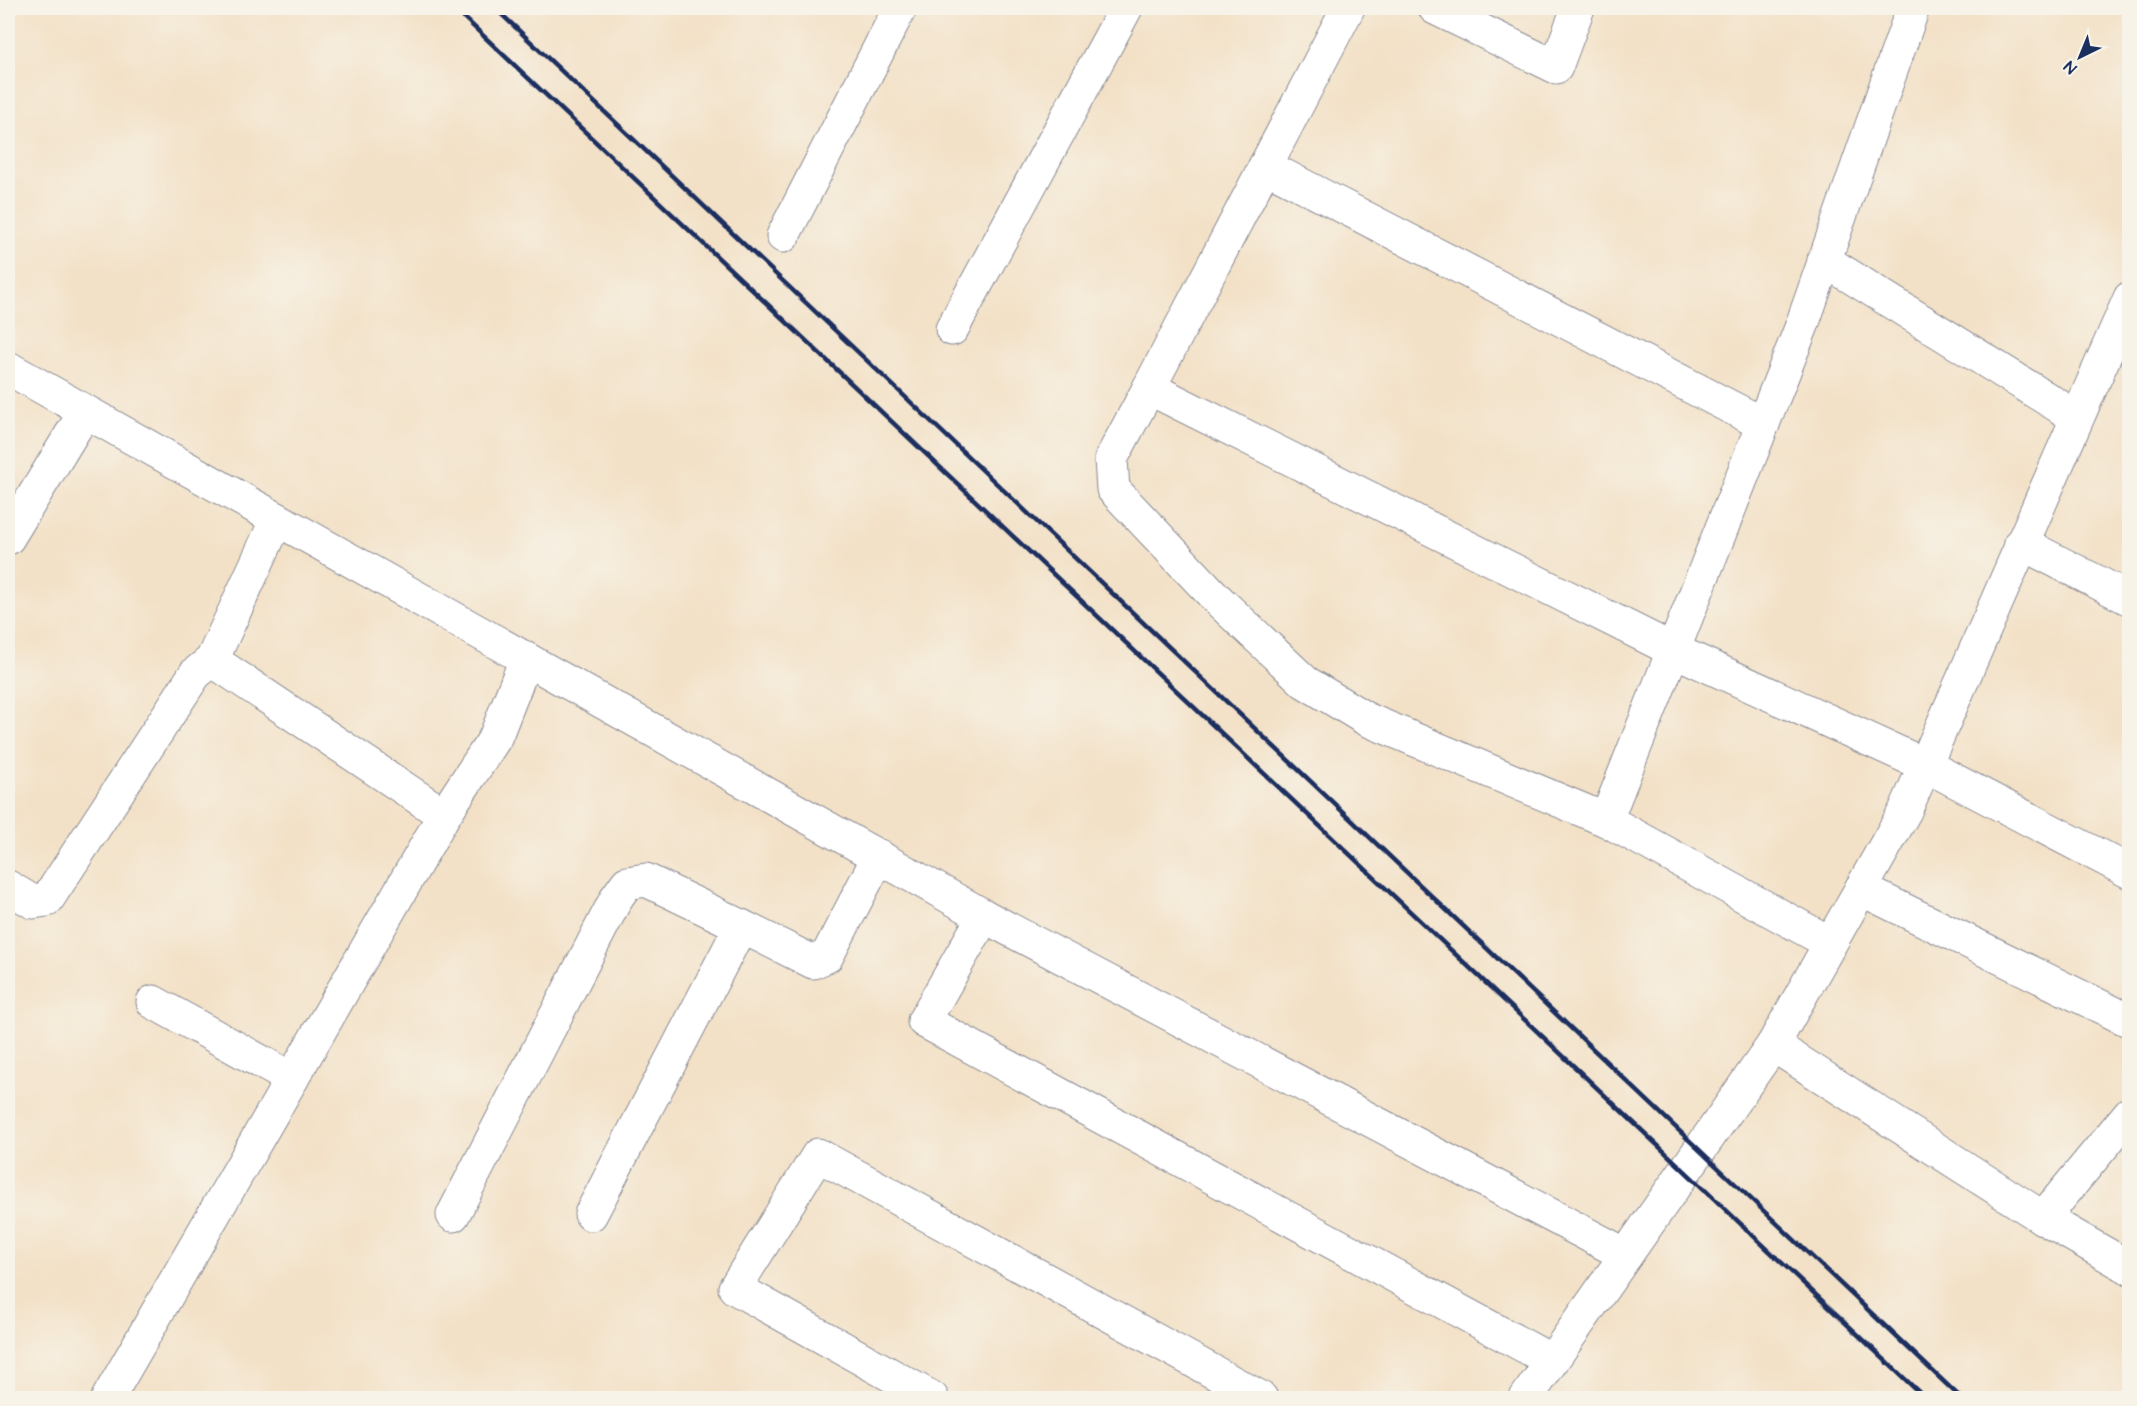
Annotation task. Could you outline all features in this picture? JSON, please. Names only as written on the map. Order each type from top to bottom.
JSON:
[{"type":"street","points":[[783,236],[900,8]]},
{"type":"street","points":[[952,329],[1126,8]]},
{"type":"street","points":[[1348,8],[1111,459],[1113,489],[1218,600],[1305,682],[1366,719],[1606,820],[1830,943]]},
{"type":"street","points":[[1435,8],[1556,67],[1578,8]]},
{"type":"street","points":[[1606,820],[1801,328],[1913,8]]},
{"type":"street","points":[[1265,166],[1763,424]]},
{"type":"street","points":[[1824,260],[2076,417]]},
{"type":"street","points":[[1526,1398],[1773,1045],[1905,811],[2129,300]]},
{"type":"street","points":[[8,369],[984,916],[1626,1255]]},
{"type":"street","points":[[1149,388],[1673,650],[1925,765],[2130,872]]},
{"type":"street","points":[[8,538],[85,412]]},
{"type":"street","points":[[8,887],[33,902],[47,900],[195,674],[212,660],[277,519]]},
{"type":"street","points":[[2021,543],[2130,599]]},
{"type":"street","points":[[108,1398],[444,815],[495,738],[526,659]]},
{"type":"street","points":[[212,660],[444,815]]},
{"type":"street","points":[[453,1215],[617,897],[627,882],[646,880],[813,962],[827,956],[879,856]]},
{"type":"street","points":[[1862,889],[2130,1021]]},
{"type":"street","points":[[984,916],[924,1021],[1552,1361]]},
{"type":"street","points":[[591,1214],[741,926]]},
{"type":"street","points":[[153,1002],[292,1079]]},
{"type":"street","points":[[1773,1045],[2043,1218],[2130,1268]]},
{"type":"street","points":[[2043,1218],[2130,1113]]},
{"type":"street","points":[[932,1398],[735,1287],[818,1155],[1261,1398]]},
{"type":"railway","points":[[454,8],[1925,1398]]},
{"type":"railway","points":[[495,8],[1961,1398]]}]
